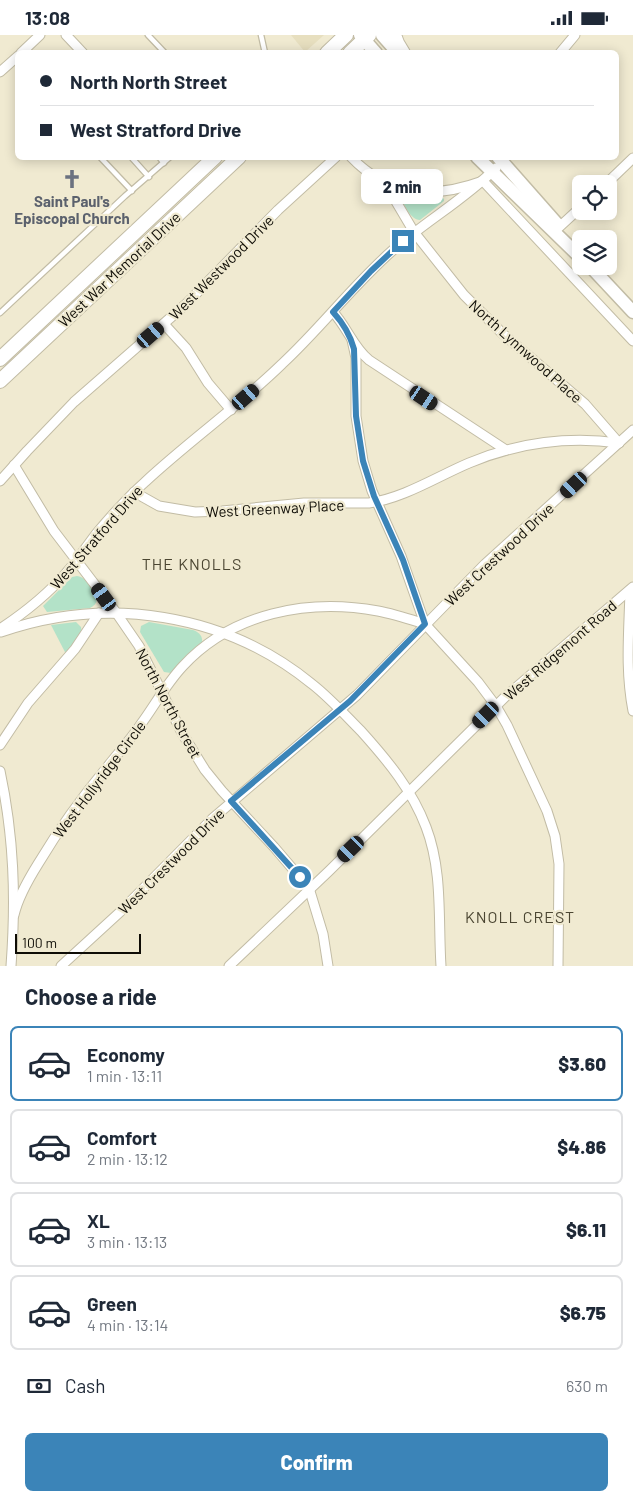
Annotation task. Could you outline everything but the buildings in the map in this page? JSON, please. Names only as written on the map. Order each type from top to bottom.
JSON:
[{"type":"highway","points":[[328,50],[335,35]]},
{"type":"highway","points":[[329,50],[346,35]]},
{"type":"highway","points":[[394,35],[402,50]]},
{"type":"highway","points":[[353,50],[364,37]]},
{"type":"highway","name":"West War Memorial Drive","points":[[0,359],[212,160]]},
{"type":"highway","name":"West War Memorial Drive","points":[[0,381],[236,160]]},
{"type":"main road","points":[[382,35],[395,50]]},
{"type":"main road","points":[[364,37],[374,50]]},
{"type":"main road","points":[[479,160],[487,177],[557,229],[572,245]]},
{"type":"main road","points":[[500,160],[572,247]]},
{"type":"main road","points":[[599,275],[633,312]]},
{"type":"street","points":[[24,50],[40,35]]},
{"type":"street","points":[[66,35],[80,50]]},
{"type":"street","points":[[562,50],[575,35]]},
{"type":"street","points":[[0,72],[15,59]]},
{"type":"street","points":[[615,175],[633,158]]},
{"type":"street","name":"West Westwood Drive","points":[[0,481],[55,422],[91,387],[198,293],[278,210],[333,160]]},
{"type":"street","name":"North Lynnwood Place","points":[[354,160],[368,173],[385,183],[406,189],[437,192],[453,190],[487,177]]},
{"type":"street","name":"West Stratford Drive","points":[[0,631],[47,593],[134,492],[283,363],[381,261],[414,232],[487,177],[500,160]]},
{"type":"street","points":[[487,177],[633,341]]},
{"type":"street","name":"North Lynnwood Place","points":[[385,183],[414,232],[474,307],[585,404],[619,443]]},
{"type":"street","points":[[557,229],[572,215]]},
{"type":"street","points":[[333,312],[344,325],[360,352],[374,365],[506,450]]},
{"type":"street","points":[[164,324],[188,351],[208,383],[231,410]]},
{"type":"street","points":[[352,340],[356,358],[356,416],[359,443],[370,486],[402,556],[425,624],[478,682],[496,706],[544,804],[555,837],[559,874],[558,966]]},
{"type":"street","name":"West Crestwood Drive","points":[[61,966],[104,928],[231,801],[340,710],[485,565],[633,430]]},
{"type":"street","name":"West Greenway Place","points":[[134,492],[159,506],[195,512],[304,503],[376,502],[410,490],[469,463],[506,450],[532,444],[565,440],[600,440],[619,443]]},
{"type":"street","name":"North North Street","points":[[14,465],[46,519],[116,612],[143,653],[182,733],[209,776],[274,847],[310,890],[324,934],[328,966]]},
{"type":"street","points":[[631,588],[627,664],[633,711]]},
{"type":"street","name":"West Ridgemont Road","points":[[229,966],[310,890],[496,706],[631,588]]},
{"type":"street","name":"West Hollyridge Circle","points":[[14,915],[24,888],[59,829],[79,801],[141,725],[162,691],[191,658],[211,640],[263,616],[307,608],[366,609],[384,612],[425,624]]},
{"type":"street","points":[[0,631],[62,617],[99,613],[116,612],[173,619],[241,640],[281,662],[314,685],[382,755],[410,791],[425,823],[434,855],[438,884],[441,966]]},
{"type":"street","points":[[0,745],[28,703],[75,649],[99,613]]},
{"type":"street","points":[[0,771],[11,831],[14,882],[11,966]]},
{"type":"lane","points":[[148,35],[162,50]]},
{"type":"lane","points":[[261,35],[264,50]]},
{"type":"lane","points":[[103,160],[132,191]]},
{"type":"lane","points":[[134,160],[149,177]]},
{"type":"lane","points":[[0,313],[167,160]]},
{"type":"shaded area","points":[[291,35],[324,35],[307,50],[303,50]]},
{"type":"green space","points":[[407,193],[439,195],[444,201],[420,220],[411,215],[401,199]]},
{"type":"green space","points":[[77,576],[91,585],[97,595],[95,604],[90,608],[47,612],[43,606],[72,577]]},
{"type":"green space","points":[[76,622],[81,627],[82,634],[66,654],[51,625]]},
{"type":"green space","points":[[149,622],[193,630],[199,633],[202,643],[171,673],[164,672],[140,632],[141,626]]},
{"type":"place","name":"Saint Paul's Episcopal Church","points":[[72,179]]},
{"type":"district","name":"THE KNOLLS","points":[[192,563]]},
{"type":"district","name":"KNOLL CREST","points":[[520,916]]},
{"type":"route","points":[[300,877],[231,801],[311,736],[350,701],[425,624],[402,556],[370,486],[362,456],[356,416],[356,358],[352,340],[346,327],[333,312],[371,271],[403,241]]}]
